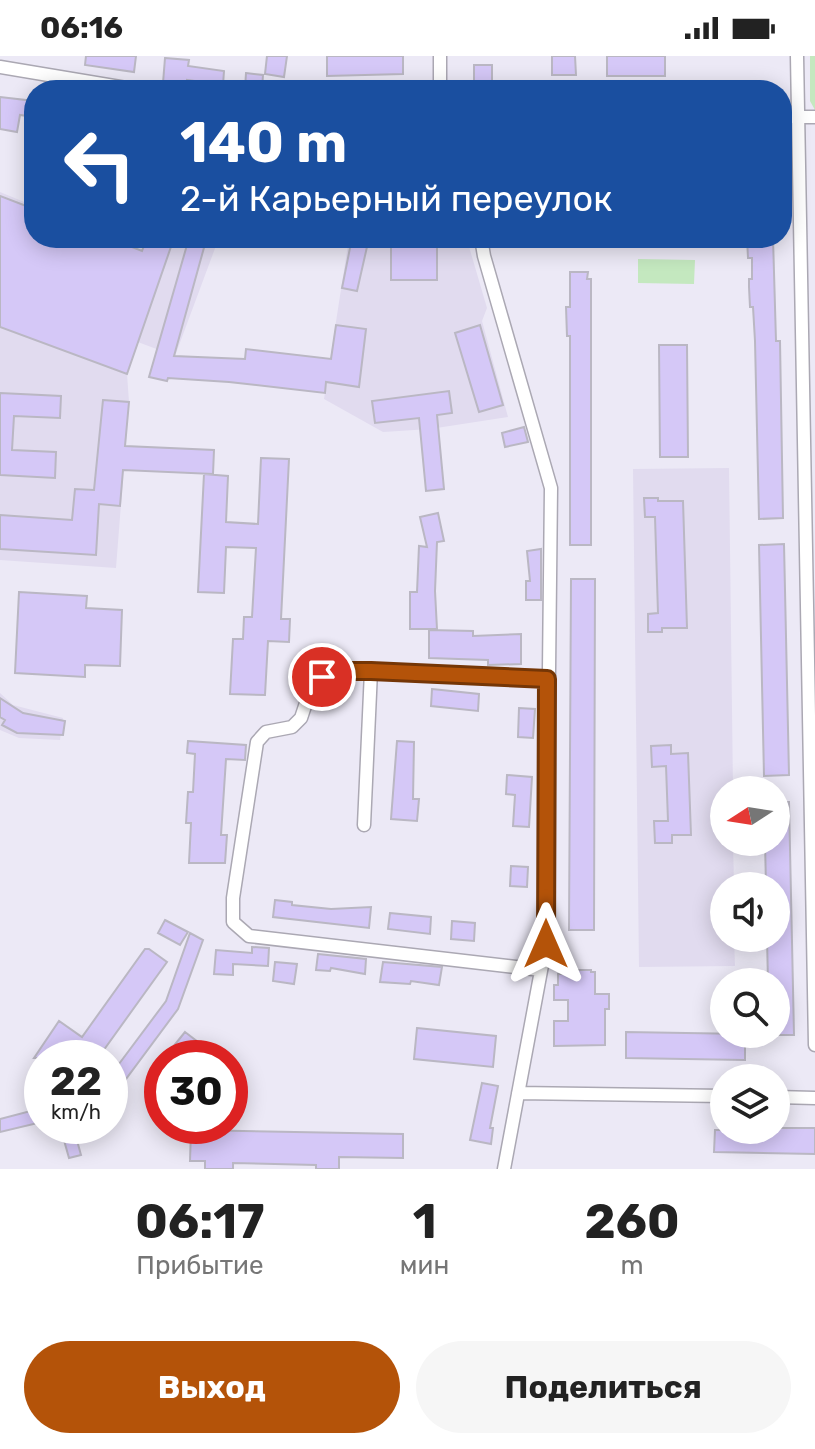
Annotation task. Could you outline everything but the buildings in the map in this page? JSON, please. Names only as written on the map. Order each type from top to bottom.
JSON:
[{"type":"street","points":[[440,56],[440,80]]},
{"type":"street","points":[[797,56],[815,1045]]},
{"type":"street","points":[[0,67],[78,80]]},
{"type":"street","points":[[792,117],[815,117]]},
{"type":"street","points":[[483,248],[551,488],[546,944],[504,1169]]},
{"type":"street","points":[[541,970],[249,936],[233,922],[233,898],[257,742],[266,732],[292,727],[301,718],[311,688],[322,677],[336,671],[371,671],[547,679]]},
{"type":"street","points":[[364,825],[371,671]]},
{"type":"street","points":[[518,1093],[710,1096]]},
{"type":"street","points":[[790,1097],[815,1098]]},
{"type":"shaded area","points":[[0,192],[24,202],[24,248],[215,248],[175,356],[0,290]]},
{"type":"shaded area","points":[[347,248],[470,248],[487,308],[482,321],[508,417],[430,429],[383,432],[324,399]]},
{"type":"shaded area","points":[[0,292],[138,344],[127,374],[129,402],[116,568],[0,560]]},
{"type":"shaded area","points":[[729,468],[733,776],[710,776],[710,856],[733,856],[734,872],[710,872],[710,952],[734,952],[735,966],[639,967],[633,469]]},
{"type":"shaded area","points":[[0,693],[13,705],[63,718],[60,740],[19,738],[0,730]]},
{"type":"green space","points":[[810,56],[815,56],[815,110],[810,101]]},
{"type":"green space","points":[[638,259],[695,260],[694,284],[638,283]]},
{"type":"route","points":[[322,677],[336,671],[371,671],[547,679],[546,944]]}]
